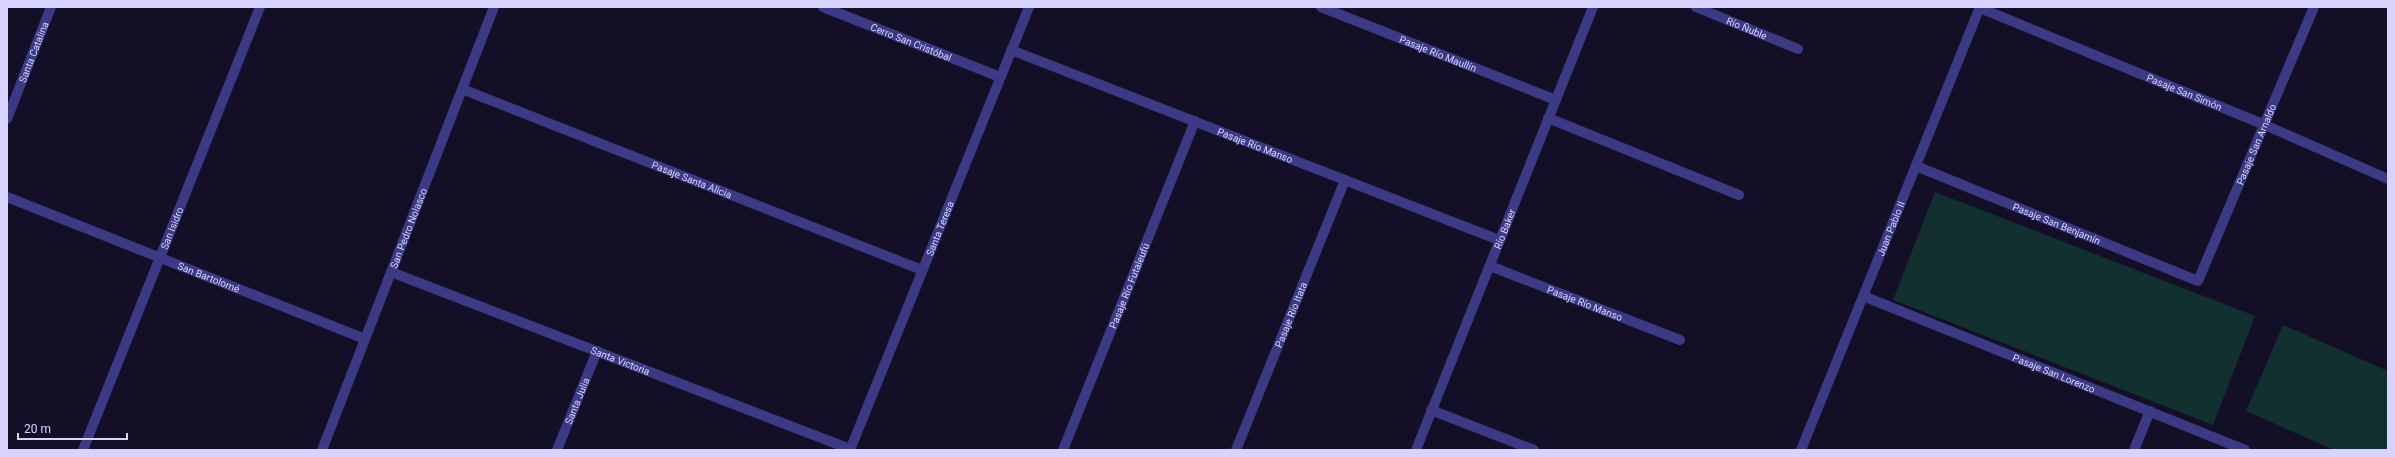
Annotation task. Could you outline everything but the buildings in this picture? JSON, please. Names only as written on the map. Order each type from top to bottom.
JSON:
[{"type":"street","name":"Santa Catalina","points":[[7,119],[51,7]]},
{"type":"street","name":"San Isidro","points":[[84,450],[260,7]]},
{"type":"street","name":"San Pedro Nolasco","points":[[322,450],[494,7]]},
{"type":"street","name":"Cerro San Cristóbal","points":[[823,7],[1000,77]]},
{"type":"street","name":"Santa Teresa","points":[[850,450],[1029,7]]},
{"type":"street","name":"Pasaje Río Maullín","points":[[1321,7],[1556,100]]},
{"type":"street","name":"Río Baker","points":[[1416,450],[1593,7]]},
{"type":"street","name":"Río Ñuble","points":[[1696,7],[1798,49]]},
{"type":"street","name":"Pasaje San Simón","points":[[1980,7],[2265,124],[2388,179]]},
{"type":"street","name":"Juan Pablo II","points":[[1801,450],[1980,7]]},
{"type":"street","name":"Pasaje San Arnaldo","points":[[2198,281],[2314,7]]},
{"type":"street","name":"Pasaje Río Manso","points":[[1011,50],[1499,240]]},
{"type":"street","name":"Pasaje Santa Alicia","points":[[462,89],[922,270]]},
{"type":"street","points":[[1548,118],[1739,195]]},
{"type":"street","name":"Pasaje Río Futaleufú","points":[[1063,450],[1195,122]]},
{"type":"street","name":"Pasaje San Benjamín","points":[[1916,166],[2198,281]]},
{"type":"street","name":"Pasaje Río Itata","points":[[1236,450],[1345,180]]},
{"type":"street","name":"San Bartolomé","points":[[7,197],[365,339]]},
{"type":"street","name":"Pasaje Río Manso","points":[[1490,266],[1680,340]]},
{"type":"street","name":"Santa Victoria","points":[[391,272],[850,450]]},
{"type":"street","name":"Pasaje San Lorenzo","points":[[1863,296],[2245,450]]},
{"type":"street","name":"Santa Julia","points":[[557,450],[597,351]]},
{"type":"street","points":[[1431,410],[1534,450]]},
{"type":"street","points":[[2134,450],[2150,411]]},
{"type":"green space","points":[[1935,192],[2255,316],[2213,425],[1893,300]]},
{"type":"green space","points":[[2283,325],[2388,371],[2388,450],[2334,450],[2246,411]]}]
